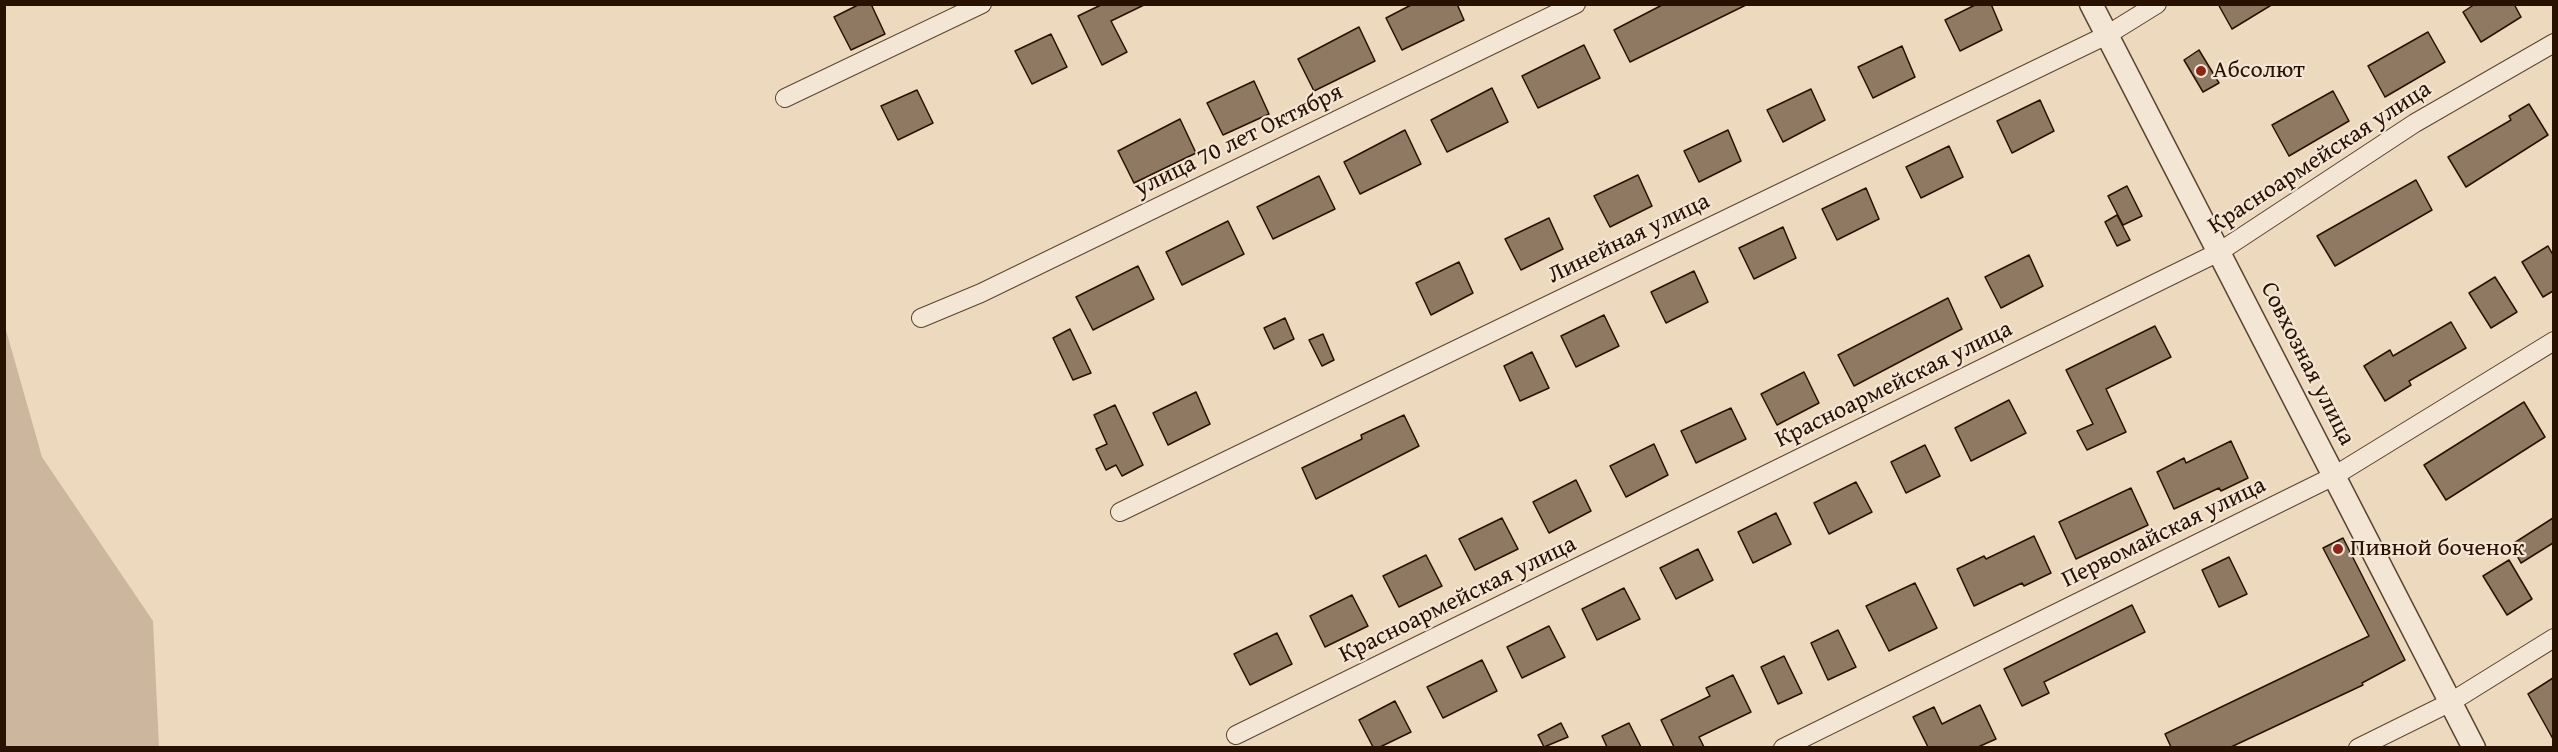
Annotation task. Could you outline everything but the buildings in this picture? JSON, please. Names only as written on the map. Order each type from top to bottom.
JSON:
[{"type":"street","points":[[785,98],[982,4]]},
{"type":"street","name":"улица 70 лет Октября","points":[[921,318],[981,293],[1576,4]]},
{"type":"street","name":"Совхозная улица","points":[[2091,4],[2474,747]]},
{"type":"street","name":"Линейная улица","points":[[1119,512],[2107,35],[2157,4]]},
{"type":"street","name":"Красноармейская улица","points":[[1236,735],[2219,252],[2415,123],[2553,43]]},
{"type":"street","name":"Первомайская улица","points":[[1783,747],[2334,476],[2553,341]]},
{"type":"street","points":[[2358,747],[2451,702],[2553,638]]},
{"type":"shaded area","points":[[4,323],[42,457],[153,621],[159,747],[5,747]]},
{"type":"place","name":"Абсолют","points":[[2201,71]]},
{"type":"place","name":"Пивной боченок","points":[[2338,549]]}]
